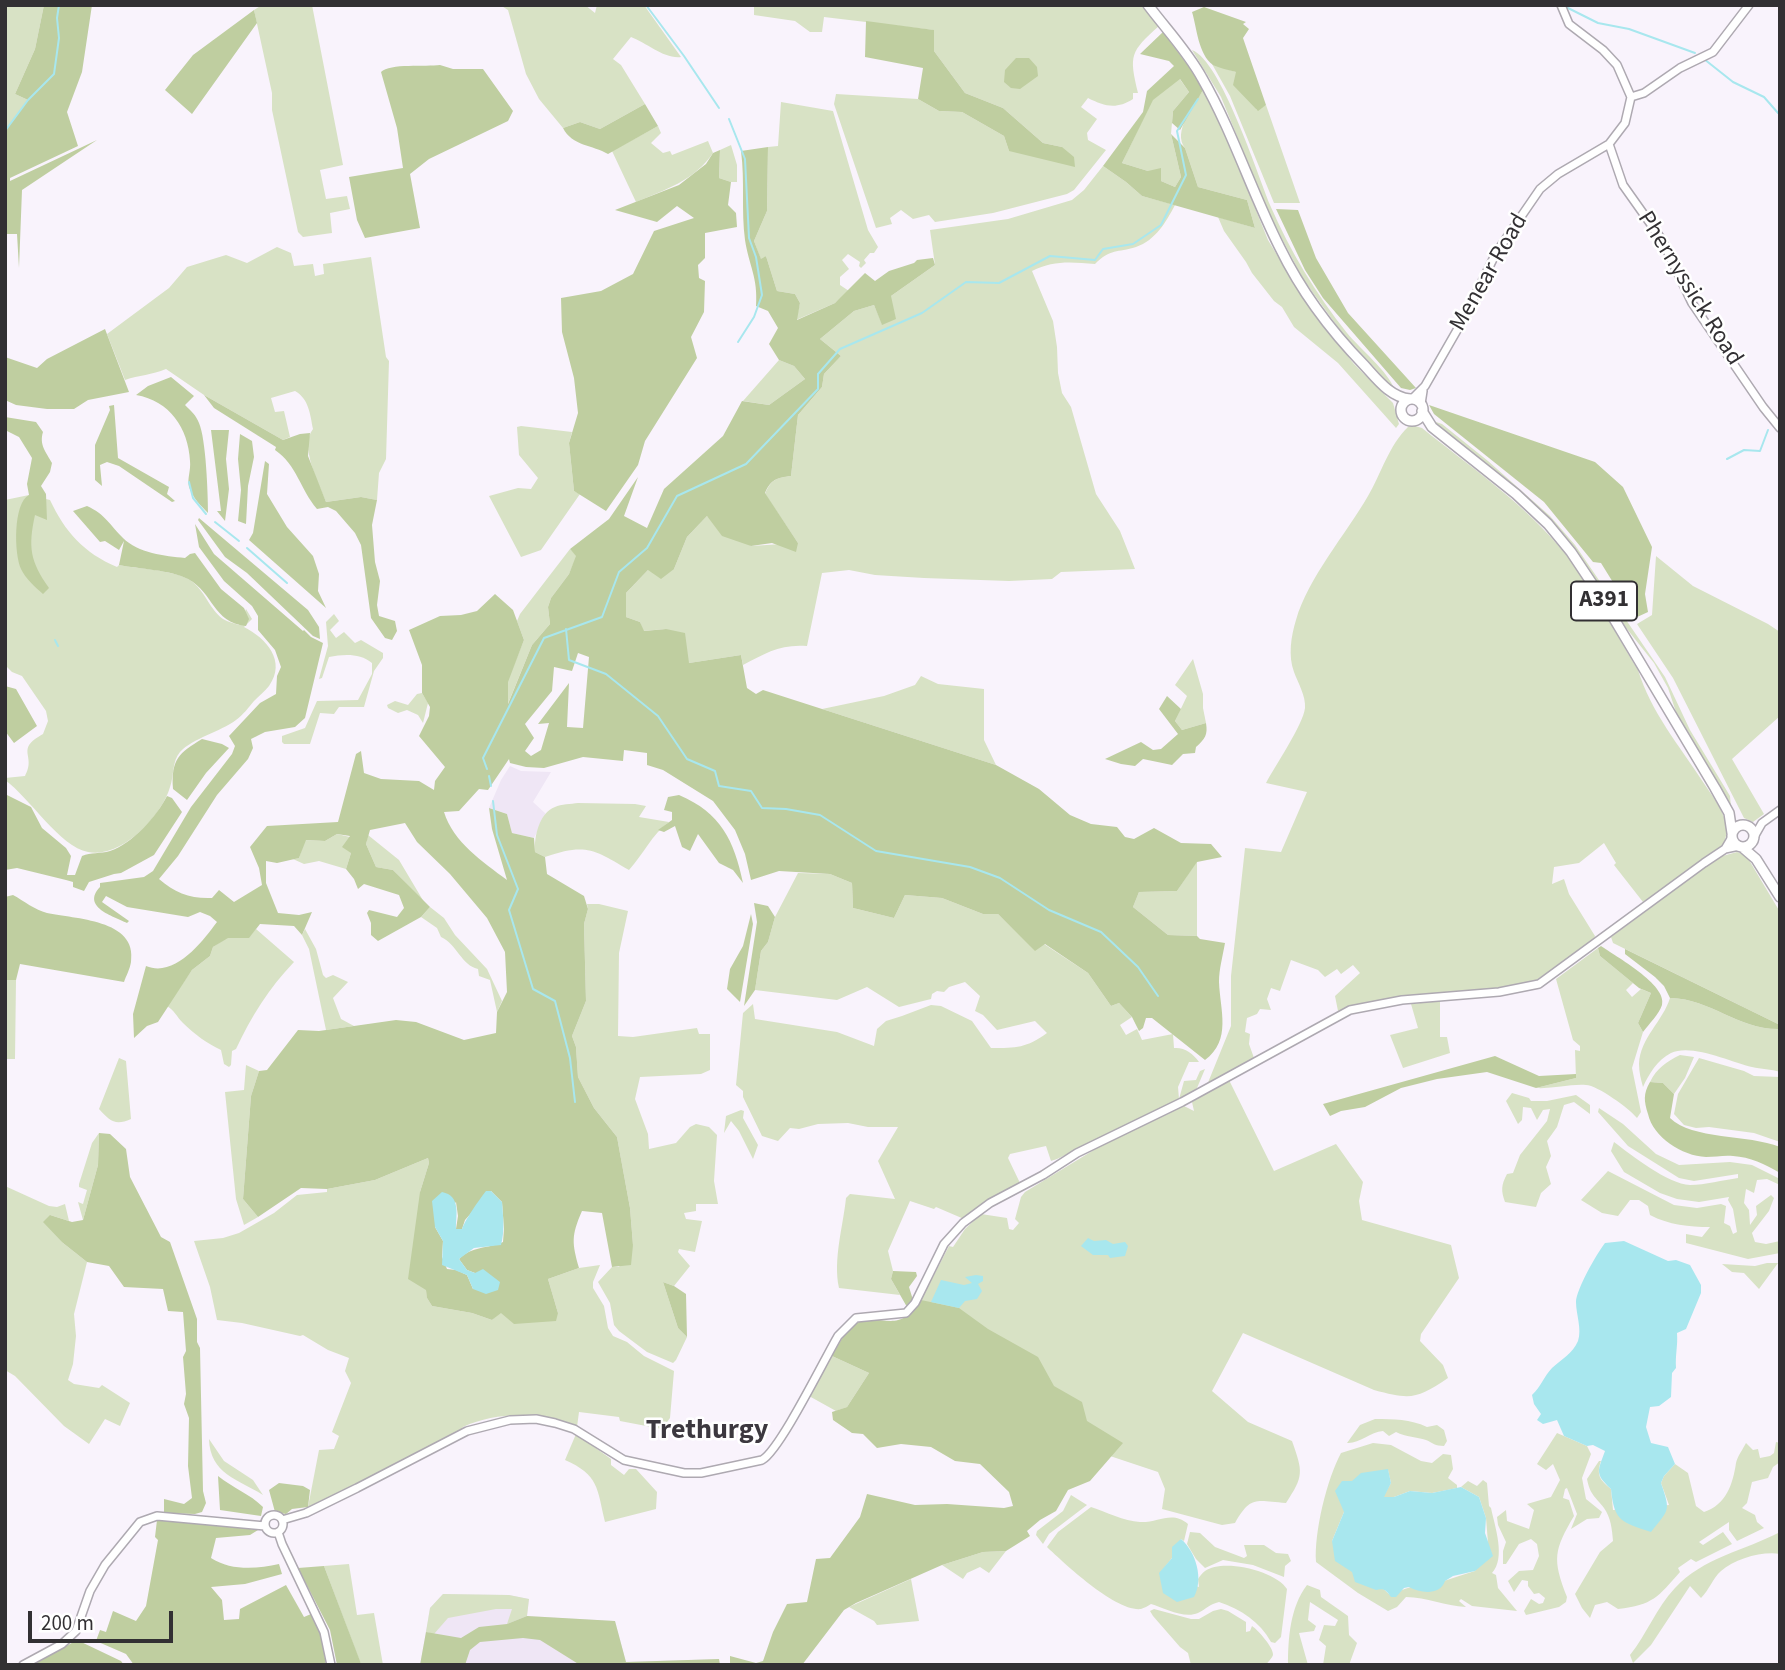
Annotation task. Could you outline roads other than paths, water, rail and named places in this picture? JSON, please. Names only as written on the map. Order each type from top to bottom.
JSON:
[{"type":"highway","points":[[1148,5],[1201,76],[1218,107],[1280,249],[1296,276],[1336,334],[1393,394],[1406,419],[1415,420],[1421,416],[1416,403],[1393,394]]},
{"type":"highway","points":[[1401,411],[1403,403],[1416,403]]},
{"type":"highway","name":"A391","points":[[1416,403],[1432,427]]},
{"type":"highway","name":"A391","points":[[1415,420],[1432,427],[1517,494],[1548,524],[1571,552],[1601,597],[1729,813],[1732,835]]},
{"type":"highway","name":"A391","points":[[1729,813],[1746,825]]},
{"type":"highway","points":[[1756,859],[1753,830],[1746,825],[1737,827],[1732,835],[1741,847],[1756,859],[1780,897]]},
{"type":"highway","points":[[1741,847],[1749,846],[1754,839]]},
{"type":"street","points":[[1561,5],[1569,24],[1603,50],[1617,65],[1631,97],[1644,93],[1680,68],[1713,52],[1749,5]]},
{"type":"street","name":"Menear Road","points":[[1416,403],[1464,318],[1496,253],[1540,189],[1558,174],[1609,144],[1625,123],[1631,97]]},
{"type":"street","name":"Phernyssick Road","points":[[1609,144],[1623,185],[1662,240],[1692,303],[1780,428]]},
{"type":"street","points":[[1754,839],[1762,824],[1780,810]]},
{"type":"street","points":[[1746,825],[1762,824]]},
{"type":"street","points":[[282,1520],[306,1513],[467,1431],[510,1420],[536,1419],[555,1423],[574,1429],[624,1460],[684,1473],[701,1474],[762,1460],[768,1457],[780,1440],[838,1336],[850,1323],[865,1316],[901,1315],[911,1309],[949,1238],[990,1203],[1043,1175],[1077,1153],[1182,1102],[1350,1010],[1402,1000],[1499,992],[1539,984],[1725,849],[1732,835]]},
{"type":"street","points":[[1725,849],[1741,847]]},
{"type":"street","points":[[265,1526],[268,1517],[276,1515],[283,1525],[278,1532]]},
{"type":"street","points":[[23,1665],[62,1644],[76,1631],[90,1591],[105,1565],[140,1522],[160,1516],[265,1526],[272,1532],[278,1532]]},
{"type":"street","points":[[278,1532],[324,1632],[331,1665]]},
{"type":"water","points":[[486,1191],[491,1191],[502,1202],[501,1245],[474,1248],[459,1259],[467,1270],[475,1273],[483,1269],[500,1282],[498,1290],[486,1294],[473,1289],[467,1275],[442,1265],[443,1241],[435,1227],[432,1201],[442,1192],[452,1197],[456,1206],[456,1229],[462,1229]]},
{"type":"water","points":[[1088,1238],[1094,1241],[1106,1240],[1113,1244],[1125,1242],[1128,1246],[1125,1256],[1110,1258],[1108,1255],[1093,1255],[1081,1246]]},
{"type":"water","points":[[1624,1241],[1668,1261],[1676,1260],[1690,1265],[1701,1285],[1701,1293],[1686,1329],[1677,1333],[1676,1368],[1672,1373],[1671,1397],[1659,1406],[1650,1407],[1646,1427],[1651,1443],[1668,1447],[1675,1464],[1661,1483],[1666,1510],[1651,1532],[1626,1523],[1617,1514],[1611,1489],[1599,1472],[1605,1451],[1564,1436],[1557,1420],[1543,1424],[1537,1420],[1541,1414],[1532,1395],[1549,1371],[1570,1353],[1578,1341],[1577,1296],[1597,1255],[1605,1243]]},
{"type":"water","points":[[983,1276],[983,1281],[978,1284],[982,1291],[977,1299],[965,1301],[959,1308],[931,1302],[941,1280],[964,1285],[972,1283],[965,1277]]},
{"type":"water","points":[[1388,1469],[1391,1483],[1384,1497],[1394,1497],[1410,1491],[1432,1493],[1461,1487],[1479,1497],[1486,1518],[1485,1533],[1493,1556],[1475,1571],[1453,1576],[1434,1591],[1424,1592],[1409,1587],[1404,1588],[1396,1597],[1391,1597],[1385,1590],[1376,1590],[1355,1582],[1352,1572],[1335,1561],[1332,1541],[1344,1512],[1335,1491],[1342,1481],[1352,1481],[1361,1473]]},
{"type":"water","points":[[1181,1539],[1194,1558],[1198,1582],[1194,1597],[1177,1602],[1163,1593],[1159,1573],[1172,1558],[1172,1547]]},
{"type":"waterway","points":[[5,131],[28,100],[54,74],[59,38],[59,5]]},
{"type":"waterway","points":[[646,5],[719,108]]},
{"type":"waterway","points":[[1566,7],[1598,23],[1629,29],[1695,53]]},
{"type":"waterway","points":[[1704,59],[1733,82],[1764,97],[1778,113]]},
{"type":"waterway","points":[[487,769],[483,758],[544,638],[602,617],[619,572],[647,548],[677,496],[746,464],[818,389],[818,374],[840,349],[922,313],[966,282],[999,283],[1050,256],[1095,260],[1103,249],[1133,244],[1161,225],[1186,175],[1177,131],[1198,99]]},
{"type":"waterway","points":[[729,119],[745,159],[749,238],[756,257],[762,295],[754,317],[738,342]]},
{"type":"waterway","points":[[1727,459],[1744,450],[1760,451],[1768,430]]},
{"type":"waterway","points":[[189,482],[193,498],[206,514]]},
{"type":"waterway","points":[[215,522],[239,541]]},
{"type":"waterway","points":[[247,548],[287,583]]},
{"type":"waterway","points":[[566,629],[569,660],[606,674],[658,716],[687,759],[715,771],[719,786],[751,791],[762,808],[820,815],[876,851],[970,867],[1000,878],[1049,910],[1101,932],[1138,967],[1158,996]]},
{"type":"waterway","points":[[55,640],[58,646]]},
{"type":"waterway","points":[[489,776],[491,786]]},
{"type":"waterway","points":[[493,801],[497,835],[518,889],[509,910],[533,989],[555,1001],[570,1058],[575,1102]]},
{"type":"district","name":"Trethurgy","points":[[707,1432]]}]
